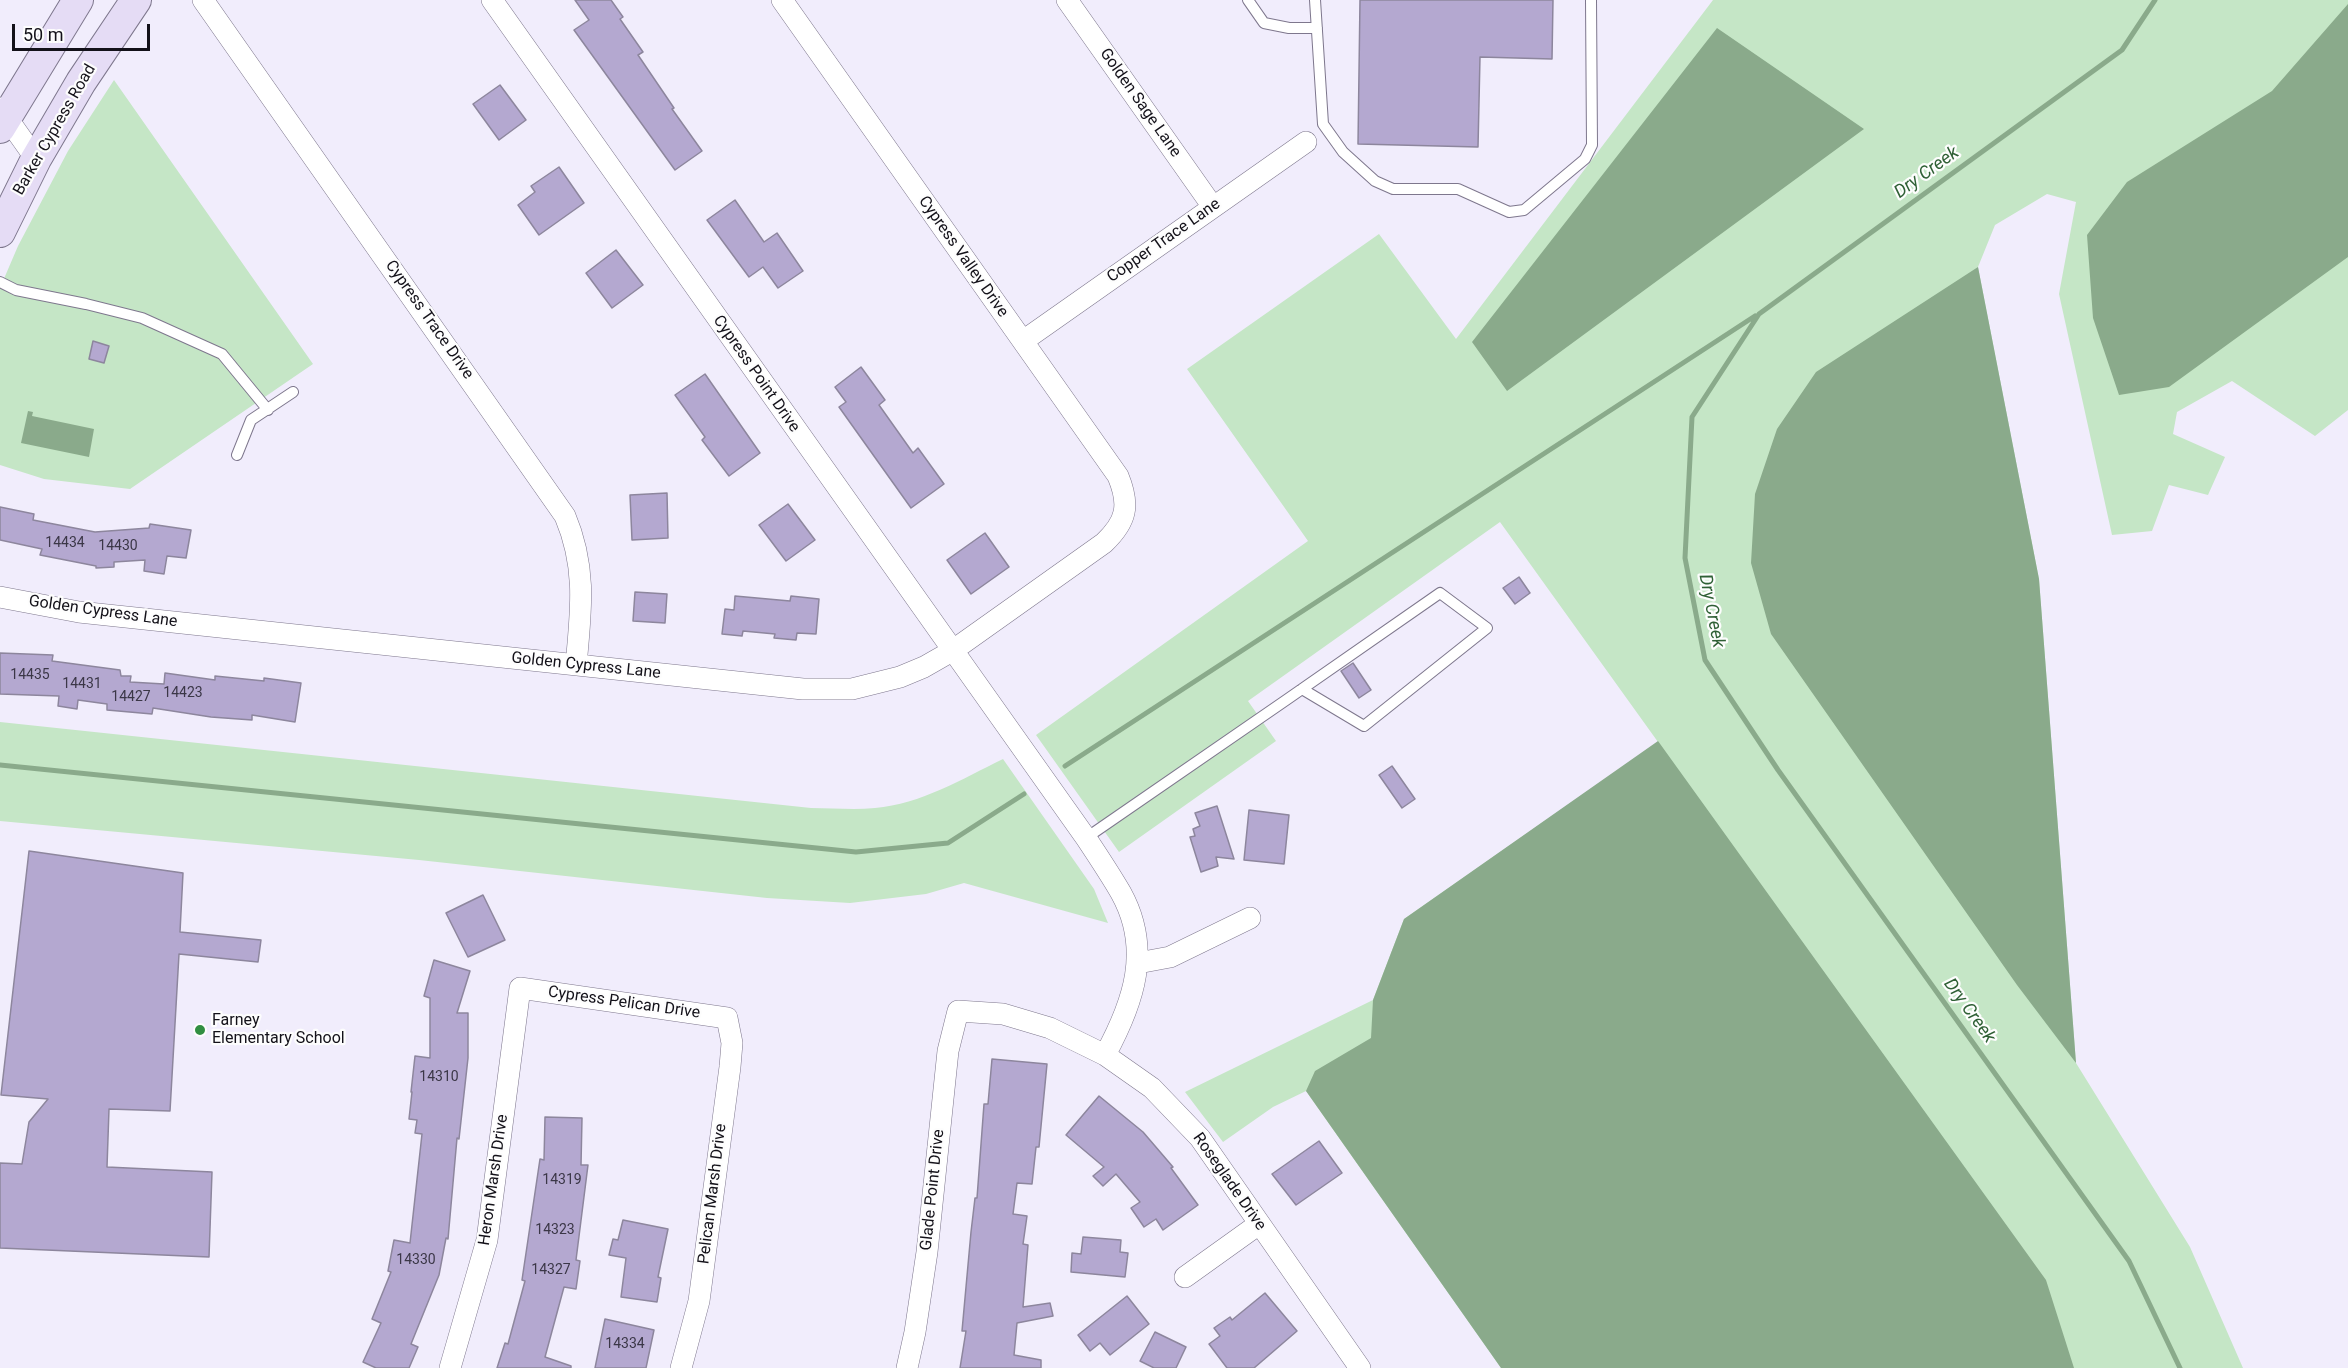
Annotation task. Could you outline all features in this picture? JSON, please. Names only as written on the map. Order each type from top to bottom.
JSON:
[{"type":"main road","points":[[2,118],[78,0]]},
{"type":"main road","name":"Barker Cypress Road","points":[[0,232],[36,159],[81,82],[136,0]]},
{"type":"street","name":"Cypress Trace Drive","points":[[203,0],[566,516],[573,535],[581,573],[582,595],[576,665]]},
{"type":"street","name":"Cypress Point Drive","points":[[492,0],[1086,838]]},
{"type":"street","name":"Cypress Valley Drive","points":[[782,0],[1118,477],[1124,490],[1126,506],[1122,520]]},
{"type":"street","name":"Golden Sage Lane","points":[[1067,0],[1214,207]]},
{"type":"street","points":[[2,118],[36,159]]},
{"type":"street","name":"Copper Trace Lane","points":[[1023,341],[1306,142]]},
{"type":"street","name":"Golden Cypress Lane","points":[[0,597],[79,612],[803,689],[852,689],[900,677],[952,651],[1104,543],[1115,532],[1122,520]]},
{"type":"street","points":[[1086,838],[1122,895],[1136,932],[1138,963],[1131,1002],[1105,1054]]},
{"type":"street","points":[[1138,963],[1170,957],[1250,918]]},
{"type":"street","name":"Cypress Pelican Drive","points":[[520,988],[728,1018]]},
{"type":"street","name":"Heron Marsh Drive","points":[[450,1368],[487,1240],[520,988]]},
{"type":"street","name":"Roseglade Drive","points":[[958,1011],[1003,1014],[1050,1028],[1105,1054],[1152,1089],[1200,1138],[1360,1368]]},
{"type":"street","name":"Glade Point Drive","points":[[907,1368],[927,1252],[948,1051],[958,1011]]},
{"type":"street","name":"Pelican Marsh Drive","points":[[681,1368],[699,1301],[730,1067],[732,1043],[728,1018]]},
{"type":"street","points":[[1185,1277],[1259,1224]]},
{"type":"lane","points":[[1248,0],[1264,23],[1289,28],[1317,28]]},
{"type":"lane","points":[[1316,0],[1323,124],[1343,152],[1375,181],[1393,189],[1458,189],[1509,212],[1524,210],[1585,159],[1592,145],[1591,0]]},
{"type":"lane","points":[[0,282],[16,290],[142,318],[222,354],[268,410]]},
{"type":"lane","points":[[237,455],[251,420],[293,392]]},
{"type":"lane","points":[[1086,838],[1302,688],[1440,593],[1487,628],[1364,726],[1302,688]]},
{"type":"shaded area","points":[[1713,0],[2348,0],[2348,410],[2315,436],[2232,381],[2177,412],[2173,434],[2225,457],[2208,495],[2169,485],[2152,531],[2112,535],[2059,294],[2076,202],[2047,194],[1995,225],[1978,267],[2039,579],[2076,1063],[2190,1247],[2243,1368],[1501,1368],[1306,1091],[1273,1107],[1223,1142],[1185,1092],[1373,1000],[1404,919],[1658,742],[1500,522],[1248,701],[1276,741],[1119,852],[1036,735],[1308,541],[1187,369],[1379,234],[1456,339]]},
{"type":"shaded area","points":[[2348,4],[2348,257],[2169,387],[2119,395],[2093,318],[2087,235],[2127,182],[2272,91]]},
{"type":"shaded area","points":[[1717,28],[1864,129],[1507,391],[1472,342]]},
{"type":"shaded area","points":[[114,80],[313,364],[130,489],[44,479],[0,465],[0,288],[18,246],[68,151]]},
{"type":"shaded area","points":[[1978,267],[2039,579],[2076,1063],[2017,985],[1771,634],[1751,563],[1755,494],[1777,429],[1816,372]]},
{"type":"shaded area","points":[[28,411],[33,412],[32,416],[94,429],[89,457],[21,443]]},
{"type":"shaded area","points":[[0,722],[811,808],[867,809],[892,806],[925,796],[1003,759],[1094,889],[1108,923],[964,883],[926,894],[850,903],[767,898],[419,860],[0,821]]},
{"type":"shaded area","points":[[1658,741],[2046,1280],[2074,1368],[1501,1368],[1306,1091],[1315,1071],[1371,1038],[1373,1000],[1404,919]]},
{"type":"building","points":[[575,0],[611,0],[623,17],[620,19],[643,52],[638,55],[702,151],[675,170],[574,30],[589,20]]},
{"type":"building","points":[[1360,0],[1553,0],[1552,59],[1480,57],[1478,147],[1358,144]]},
{"type":"building","points":[[500,85],[526,120],[499,140],[473,104]]},
{"type":"building","points":[[559,167],[584,203],[539,235],[518,205],[535,192],[531,186]]},
{"type":"building","points":[[735,200],[764,242],[777,233],[803,271],[778,288],[763,267],[749,277],[707,220]]},
{"type":"building","points":[[616,250],[643,285],[612,308],[586,273]]},
{"type":"building","points":[[93,341],[109,346],[104,363],[89,359]]},
{"type":"building","points":[[861,367],[885,400],[879,405],[913,453],[918,448],[944,484],[911,508],[839,407],[846,402],[835,387]]},
{"type":"building","points":[[705,374],[760,453],[729,476],[702,440],[705,437],[675,395]]},
{"type":"building","points":[[667,493],[668,538],[632,540],[630,495]]},
{"type":"building","points":[[788,504],[815,540],[786,561],[759,525]]},
{"type":"building","points":[[0,507],[34,514],[33,520],[95,532],[149,528],[150,524],[191,530],[186,558],[167,556],[164,574],[144,571],[145,560],[114,562],[114,567],[96,568],[96,566],[40,555],[42,549],[0,540]]},
{"type":"building","points":[[985,533],[1009,567],[971,594],[947,560]]},
{"type":"building","points":[[1519,577],[1530,593],[1515,604],[1503,588]]},
{"type":"building","points":[[635,592],[667,594],[665,623],[633,621]]},
{"type":"building","points":[[735,596],[790,601],[791,596],[819,599],[816,634],[797,633],[796,640],[774,638],[775,634],[743,631],[742,636],[722,634],[725,609],[734,610]]},
{"type":"building","points":[[0,653],[53,655],[52,661],[120,670],[121,676],[131,676],[130,682],[164,684],[165,673],[215,680],[215,676],[264,681],[264,678],[301,683],[295,722],[252,715],[252,720],[211,717],[153,708],[152,714],[107,710],[107,704],[78,700],[77,709],[58,706],[59,696],[0,694]]},
{"type":"building","points":[[1353,663],[1371,690],[1359,698],[1341,671]]},
{"type":"building","points":[[1392,766],[1415,799],[1402,808],[1379,775]]},
{"type":"building","points":[[1217,806],[1234,859],[1216,857],[1218,866],[1201,872],[1190,837],[1195,836],[1193,829],[1200,826],[1195,813]]},
{"type":"building","points":[[1249,810],[1289,815],[1284,864],[1244,860]]},
{"type":"building","points":[[29,851],[183,873],[180,932],[261,940],[258,962],[179,954],[170,1111],[109,1109],[107,1167],[212,1172],[209,1257],[0,1248],[0,1163],[22,1164],[29,1122],[48,1099],[1,1095]]},
{"type":"building","points":[[483,895],[505,940],[468,957],[446,913]]},
{"type":"building","points":[[434,960],[470,971],[457,1013],[468,1013],[468,1058],[459,1139],[457,1138],[448,1239],[446,1238],[439,1275],[411,1344],[418,1347],[409,1368],[376,1368],[363,1362],[381,1323],[372,1319],[391,1272],[388,1271],[394,1240],[410,1243],[422,1134],[415,1133],[417,1120],[409,1119],[411,1092],[415,1056],[430,1058],[430,998],[424,996]]},
{"type":"building","points":[[992,1059],[1047,1064],[1039,1147],[1036,1147],[1032,1184],[1017,1183],[1013,1214],[1027,1216],[1023,1244],[1028,1245],[1023,1307],[1050,1303],[1053,1316],[1017,1323],[1014,1355],[1041,1360],[1041,1368],[960,1368],[966,1331],[962,1331],[971,1232],[975,1198],[977,1198],[984,1104],[988,1104]]},
{"type":"building","points":[[1099,1096],[1143,1132],[1173,1167],[1171,1168],[1198,1205],[1163,1230],[1156,1219],[1144,1227],[1131,1208],[1140,1202],[1116,1174],[1103,1186],[1093,1176],[1104,1167],[1066,1135]]},
{"type":"building","points":[[545,1117],[582,1118],[581,1165],[588,1165],[576,1260],[580,1261],[576,1289],[564,1287],[545,1357],[571,1366],[571,1368],[497,1368],[505,1343],[508,1344],[525,1281],[522,1280],[540,1159],[544,1160]]},
{"type":"building","points":[[1319,1141],[1342,1173],[1296,1205],[1272,1174]]},
{"type":"building","points":[[623,1220],[668,1229],[658,1277],[661,1278],[657,1302],[621,1297],[626,1258],[609,1255],[613,1239],[618,1240]]},
{"type":"building","points":[[1083,1237],[1121,1240],[1120,1252],[1128,1253],[1125,1277],[1071,1272],[1072,1253],[1081,1254]]},
{"type":"building","points":[[1265,1293],[1297,1331],[1254,1368],[1227,1368],[1209,1344],[1220,1336],[1214,1328],[1230,1317],[1232,1320]]},
{"type":"building","points":[[1127,1296],[1149,1324],[1110,1355],[1100,1343],[1090,1351],[1078,1335]]},
{"type":"building","points":[[605,1319],[654,1330],[646,1368],[595,1368]]},
{"type":"building","points":[[1155,1332],[1186,1347],[1176,1368],[1154,1368],[1140,1361]]},
{"type":"waterway","name":"Dry Creek","points":[[2155,0],[2122,50],[1759,314],[1692,417],[1685,558],[1705,660],[1778,770],[2129,1261],[2180,1368]]},
{"type":"waterway","points":[[1065,766],[1755,316]]},
{"type":"waterway","points":[[0,765],[856,852],[948,843],[1024,794]]},
{"type":"place","name":"Farney Elementary School","points":[[200,1030]]}]
